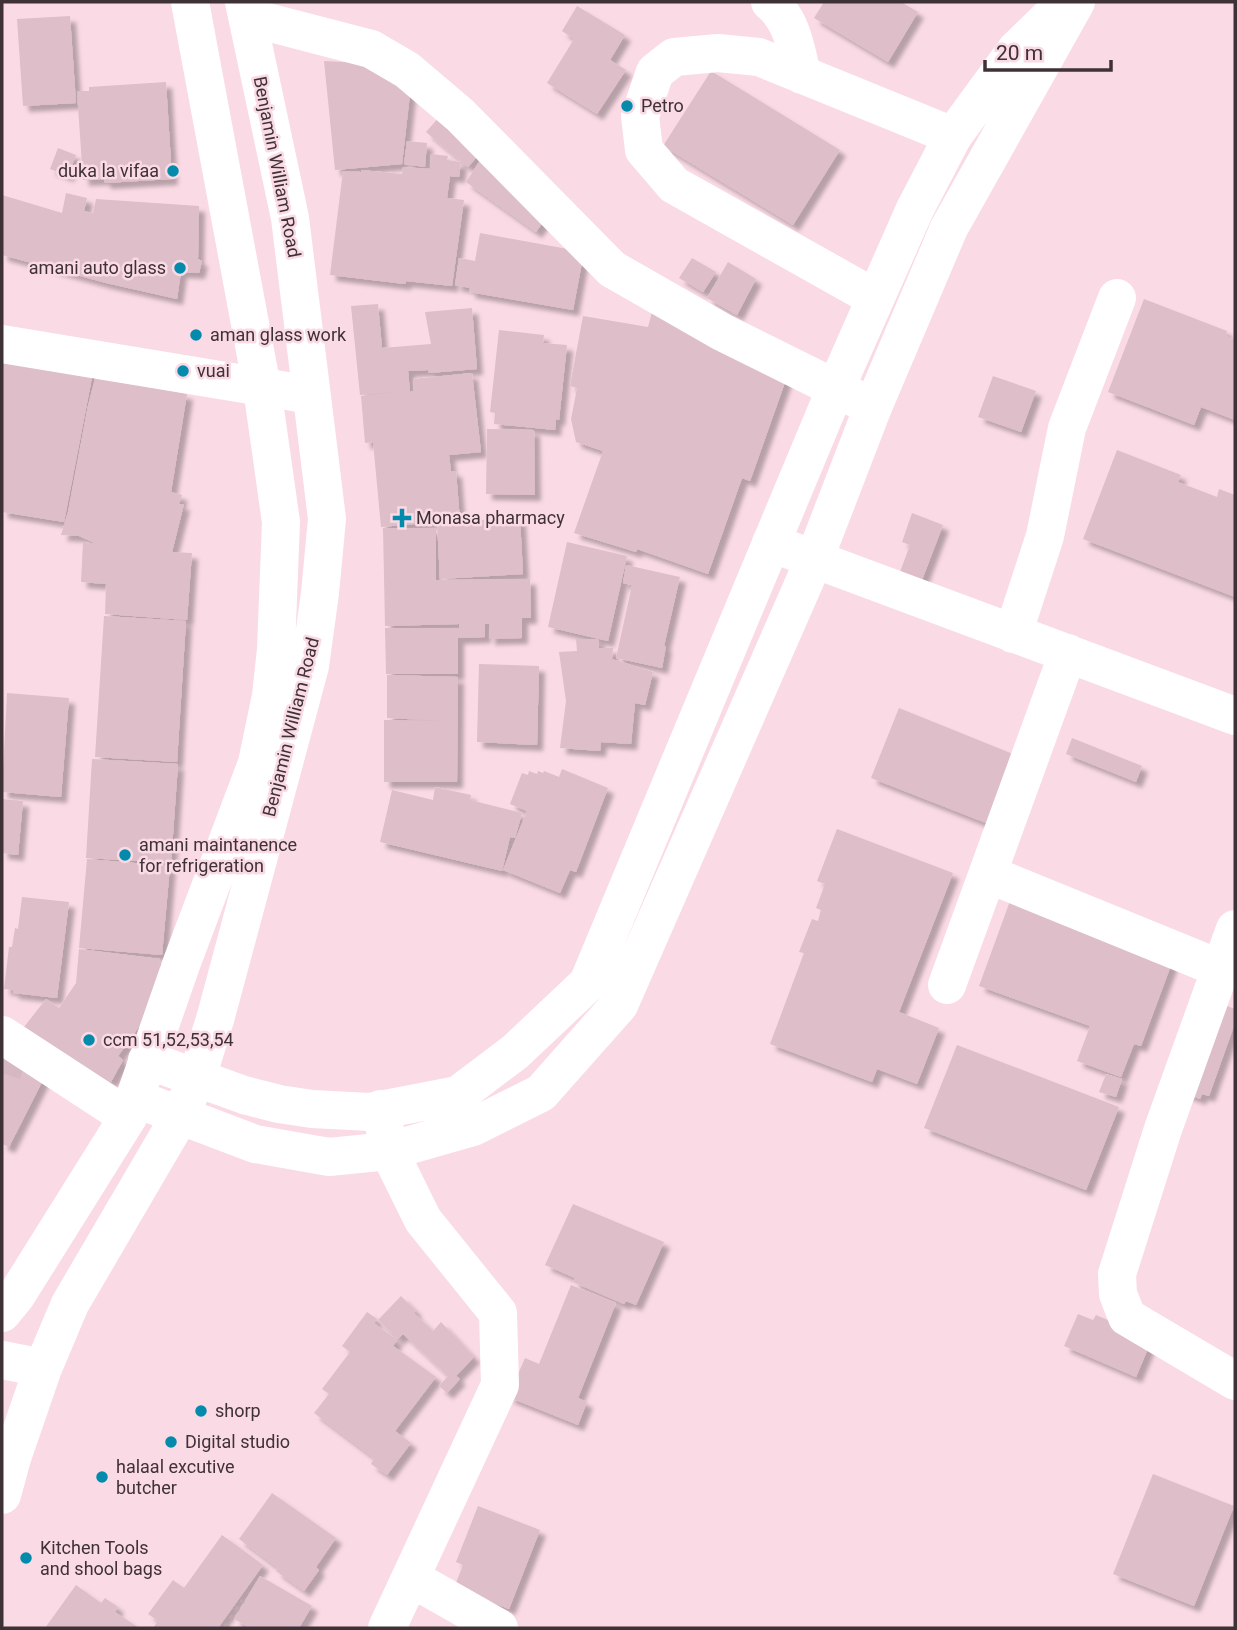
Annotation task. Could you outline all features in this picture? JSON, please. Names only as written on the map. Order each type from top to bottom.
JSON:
[{"type":"main road","name":"Benjamin William Road","points":[[6,1301],[131,1107],[257,763],[271,696],[276,649],[281,522],[262,388],[190,2]]},
{"type":"main road","points":[[770,2],[780,10],[791,31],[802,75]]},
{"type":"main road","points":[[147,1060],[244,1095],[279,1104],[370,1112],[458,1094],[515,1052],[588,983],[835,390],[915,209],[953,136],[1016,50],[1065,2]]},
{"type":"main road","points":[[8,1046],[131,1107],[180,1116],[255,1144],[329,1157],[389,1151],[473,1126],[541,1093],[620,1005],[814,560],[873,407],[949,228],[1076,2]]},
{"type":"main road","name":"Benjamin William Road","points":[[2,1495],[43,1368],[70,1304],[180,1116],[197,1077],[216,1016],[310,666],[327,519],[289,218],[246,10]]},
{"type":"main road","points":[[246,10],[371,49],[407,69],[460,115],[612,269],[722,332],[873,407]]},
{"type":"main road","points":[[875,298],[674,185],[644,150],[640,116],[655,72],[674,57],[718,53],[759,57],[953,136]]},
{"type":"main road","points":[[1013,634],[1045,536],[1067,428],[1117,298]]},
{"type":"main road","points":[[2,344],[311,395]]},
{"type":"main road","points":[[771,543],[1235,716]]},
{"type":"main road","points":[[947,985],[1068,653]]},
{"type":"main road","points":[[988,874],[1221,969]]},
{"type":"main road","points":[[1235,929],[1163,1129],[1117,1275],[1118,1294],[1127,1317],[1235,1381]]},
{"type":"main road","points":[[381,1109],[389,1151],[424,1220],[498,1313],[500,1385],[387,1628]]},
{"type":"main road","points":[[6,1301],[70,1304]]},
{"type":"main road","points":[[2,1360],[43,1368]]},
{"type":"main road","points":[[411,1578],[499,1628]]},
{"type":"path","points":[[225,1628],[243,1600]]},
{"type":"building","points":[[824,2],[901,2],[918,12],[888,62],[814,18]]},
{"type":"building","points":[[577,6],[625,35],[610,60],[626,70],[597,114],[547,83],[574,39],[562,31]]},
{"type":"building","points":[[70,16],[76,103],[23,106],[17,19]]},
{"type":"building","points":[[324,61],[365,63],[411,85],[402,164],[335,170]]},
{"type":"building","points":[[711,71],[840,150],[793,225],[663,146]]},
{"type":"building","points":[[166,82],[172,179],[105,183],[104,179],[83,180],[77,91],[89,91],[89,87]]},
{"type":"building","points":[[441,115],[483,150],[468,167],[426,132]]},
{"type":"building","points":[[407,141],[427,143],[425,167],[404,164]]},
{"type":"building","points":[[58,148],[76,155],[68,176],[50,169]]},
{"type":"building","points":[[431,154],[448,156],[447,160],[461,162],[459,177],[450,176],[447,198],[464,200],[452,286],[406,281],[405,284],[330,275],[343,171],[402,174],[403,167],[430,169]]},
{"type":"building","points":[[481,159],[552,209],[536,232],[466,182]]},
{"type":"building","points":[[66,193],[87,198],[84,211],[93,213],[96,199],[199,206],[198,259],[202,261],[199,273],[181,272],[177,299],[2,255],[2,195],[62,213]]},
{"type":"building","points":[[480,233],[584,252],[573,310],[469,292],[470,288],[455,285],[459,258],[475,261]]},
{"type":"building","points":[[692,258],[716,272],[703,292],[679,278]]},
{"type":"building","points":[[728,262],[756,279],[737,315],[707,298]]},
{"type":"building","points":[[1144,299],[1227,331],[1226,336],[1235,340],[1235,420],[1201,407],[1194,425],[1108,392]]},
{"type":"building","points":[[378,304],[382,348],[431,344],[425,312],[472,308],[477,369],[429,373],[428,370],[408,371],[410,392],[414,391],[413,379],[472,373],[481,452],[449,455],[451,471],[456,471],[460,521],[520,518],[523,574],[440,579],[437,522],[381,527],[373,442],[365,443],[361,396],[396,392],[360,395],[351,306]]},
{"type":"building","points":[[652,312],[789,371],[750,481],[742,478],[708,574],[637,549],[636,552],[574,533],[603,451],[576,442],[571,419],[577,388],[570,386],[583,316],[648,327]]},
{"type":"building","points":[[499,330],[544,335],[543,343],[567,345],[559,420],[556,419],[555,430],[494,424],[495,413],[490,412]]},
{"type":"building","points":[[2,353],[94,367],[64,522],[2,512]]},
{"type":"building","points":[[96,375],[187,394],[171,492],[182,495],[179,504],[184,504],[172,552],[192,553],[187,620],[105,614],[106,584],[81,582],[83,542],[97,544],[79,536],[61,535]]},
{"type":"building","points":[[993,376],[1036,391],[1021,432],[978,417]]},
{"type":"building","points":[[487,429],[534,430],[535,495],[486,494]]},
{"type":"building","points":[[1117,450],[1181,475],[1178,482],[1217,497],[1219,489],[1235,495],[1235,597],[1083,539]]},
{"type":"building","points":[[912,513],[943,525],[922,580],[900,572],[910,545],[902,542]]},
{"type":"building","points":[[383,528],[436,528],[436,580],[530,579],[531,618],[522,618],[522,638],[489,639],[489,624],[485,624],[485,637],[458,638],[458,674],[386,674],[385,628],[459,628],[459,624],[385,626]]},
{"type":"building","points":[[567,542],[627,556],[608,641],[548,627]]},
{"type":"building","points":[[626,565],[680,577],[664,646],[662,668],[616,658],[632,585],[623,583]]},
{"type":"building","points":[[104,616],[186,621],[177,762],[95,757]]},
{"type":"building","points":[[576,639],[598,639],[599,648],[613,648],[612,659],[653,672],[645,705],[635,703],[631,744],[601,742],[600,751],[560,748],[566,701],[559,652],[577,651]]},
{"type":"building","points":[[479,664],[539,666],[537,745],[477,742]]},
{"type":"building","points":[[387,675],[458,677],[457,782],[384,782],[384,720],[446,721],[387,718]]},
{"type":"building","points":[[7,693],[69,698],[61,797],[2,792]]},
{"type":"building","points":[[899,708],[1013,754],[986,823],[871,778]]},
{"type":"building","points":[[1072,738],[1142,766],[1136,782],[1066,754]]},
{"type":"building","points":[[92,759],[178,764],[171,863],[86,858]]},
{"type":"building","points":[[562,769],[608,788],[576,872],[570,870],[560,893],[503,870],[527,811],[510,804],[522,773],[528,775],[529,771],[537,774],[538,771],[544,771],[559,777]]},
{"type":"building","points":[[435,787],[471,795],[470,800],[522,813],[515,838],[510,837],[502,871],[380,842],[392,790],[433,800]]},
{"type":"building","points":[[2,799],[23,801],[18,855],[2,853]]},
{"type":"building","points":[[837,829],[953,873],[899,1012],[939,1028],[917,1084],[877,1069],[872,1082],[770,1044],[804,953],[799,952],[812,919],[818,921],[821,910],[816,908],[825,884],[817,881]]},
{"type":"building","points":[[87,859],[170,866],[162,955],[79,948]]},
{"type":"building","points":[[22,897],[69,902],[57,998],[13,993],[13,990],[4,989],[9,947],[12,947],[15,928],[18,929]]},
{"type":"building","points":[[1010,901],[1173,960],[1141,1046],[1134,1044],[1121,1077],[1077,1061],[1090,1026],[979,986]]},
{"type":"building","points":[[79,949],[160,959],[158,994],[143,1015],[146,1017],[118,1056],[123,1060],[111,1082],[24,1027],[46,999],[59,1008],[76,983]]},
{"type":"building","points":[[1211,1000],[1235,1009],[1235,1023],[1209,1096],[1202,1094],[1200,1099],[1179,1091]]},
{"type":"building","points":[[957,1045],[1119,1107],[1086,1190],[924,1128]]},
{"type":"building","points":[[2,1055],[45,1076],[9,1147],[2,1144]]},
{"type":"building","points":[[1106,1074],[1122,1079],[1116,1097],[1099,1092]]},
{"type":"building","points":[[573,1204],[664,1242],[636,1305],[626,1301],[624,1304],[573,1282],[575,1278],[545,1265]]},
{"type":"building","points":[[571,1285],[616,1303],[578,1398],[587,1402],[578,1425],[508,1397],[525,1358],[539,1364]]},
{"type":"building","points":[[401,1296],[433,1331],[441,1322],[474,1357],[456,1376],[460,1379],[447,1393],[439,1386],[448,1376],[403,1334],[398,1339],[378,1320]]},
{"type":"building","points":[[367,1312],[377,1319],[374,1323],[397,1340],[393,1346],[436,1377],[395,1431],[411,1443],[387,1475],[371,1464],[374,1458],[314,1413],[329,1394],[322,1389],[350,1352],[342,1346]]},
{"type":"building","points":[[1078,1314],[1093,1320],[1096,1315],[1152,1339],[1136,1377],[1064,1346]]},
{"type":"building","points":[[1153,1474],[1234,1506],[1194,1606],[1113,1574]]},
{"type":"building","points":[[272,1493],[336,1538],[316,1567],[319,1570],[304,1591],[239,1539]]},
{"type":"building","points":[[478,1506],[540,1530],[509,1609],[454,1588],[463,1565],[456,1562]]},
{"type":"building","points":[[222,1535],[263,1565],[218,1628],[153,1628],[158,1621],[148,1614],[173,1580],[184,1588]]},
{"type":"building","points":[[260,1576],[312,1606],[299,1628],[250,1628],[234,1619]]},
{"type":"building","points":[[76,1585],[101,1603],[105,1598],[118,1607],[115,1612],[139,1628],[45,1628]]},
{"type":"tunnel","points":[[2,1073],[7,1057]]},
{"type":"place","name":"Petro","points":[[627,106]]},
{"type":"place","name":"duka la vifaa","points":[[173,171]]},
{"type":"place","name":"amani auto glass","points":[[180,268]]},
{"type":"place","name":"aman glass work","points":[[196,335]]},
{"type":"place","name":"vuai","points":[[183,371]]},
{"type":"place","name":"Monasa pharmacy","points":[[402,518]]},
{"type":"place","name":"amani maintanence for refrigeration","points":[[125,855]]},
{"type":"place","name":"ccm 51,52,53,54","points":[[89,1040]]},
{"type":"place","name":"shorp","points":[[201,1411]]},
{"type":"place","name":"Digital studio","points":[[171,1442]]},
{"type":"place","name":"halaal excutive butcher","points":[[102,1477]]},
{"type":"place","name":"Kitchen Tools and shool bags","points":[[26,1558]]}]
